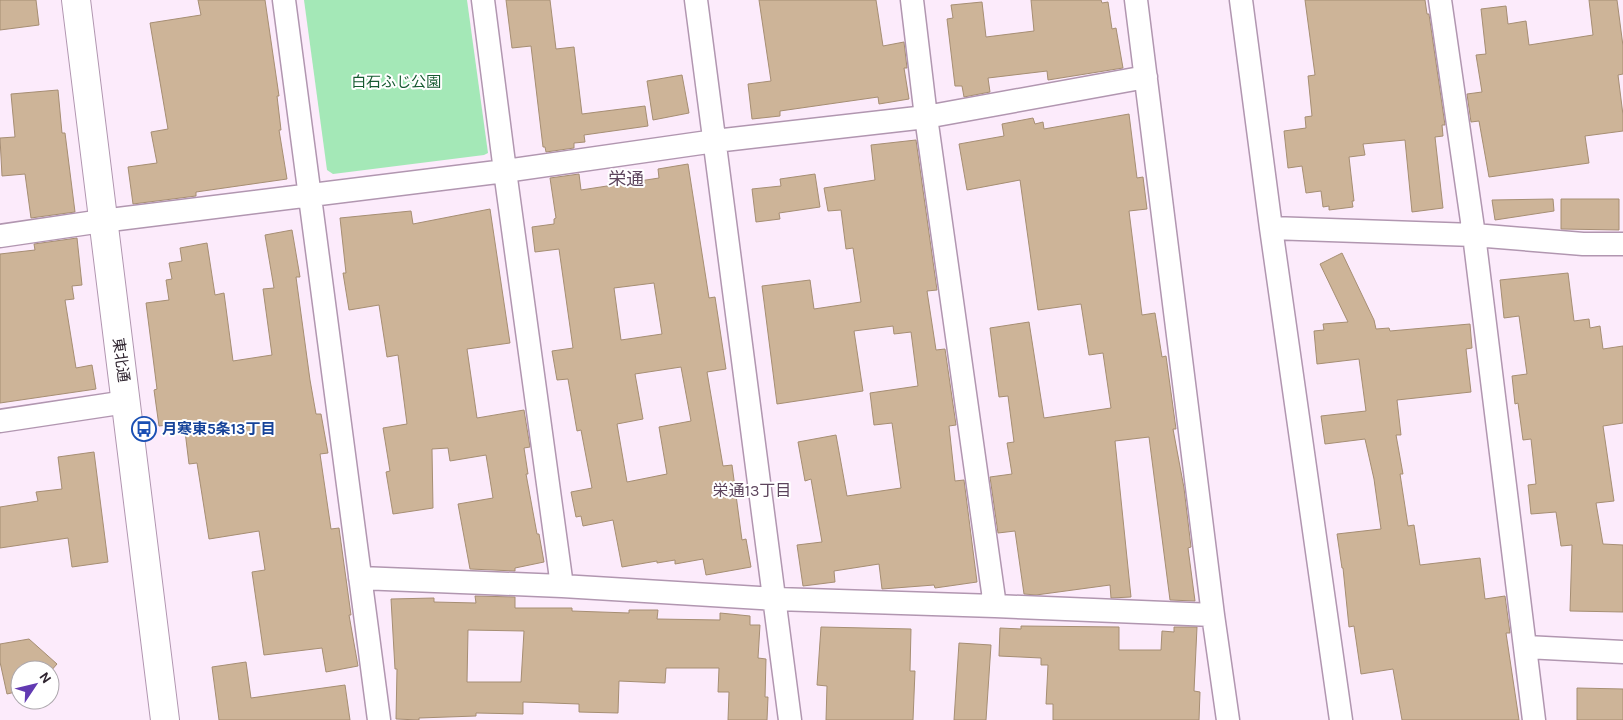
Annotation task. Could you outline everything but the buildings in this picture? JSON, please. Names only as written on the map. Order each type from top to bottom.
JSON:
[{"type":"street","name":"東北通","points":[[76,0],[165,720]]},
{"type":"street","points":[[284,0],[379,720]]},
{"type":"street","points":[[484,0],[505,171],[562,586]]},
{"type":"street","points":[[696,0],[776,599],[790,720]]},
{"type":"street","points":[[912,0],[926,117],[995,606]]},
{"type":"street","points":[[1136,0],[1228,720]]},
{"type":"street","points":[[1241,0],[1341,720]]},
{"type":"street","points":[[1440,0],[1474,234],[1534,720]]},
{"type":"street","points":[[0,236],[102,220],[505,171],[715,141],[926,117],[1146,78]]},
{"type":"street","points":[[1272,228],[1474,234],[1583,244],[1623,244]]},
{"type":"street","points":[[0,421],[126,402]]},
{"type":"street","points":[[360,578],[562,586],[776,599],[1213,614]]},
{"type":"street","points":[[1526,647],[1623,652]]},
{"type":"green space","name":"白石ふじ公園","points":[[304,0],[467,0],[488,153],[333,174],[327,170]]},
{"type":"place","name":"月寒東5条13丁目","points":[[144,429]]},
{"type":"district","name":"栄通","points":[[626,179]]},
{"type":"district","name":"栄通13丁目","points":[[752,490]]}]
